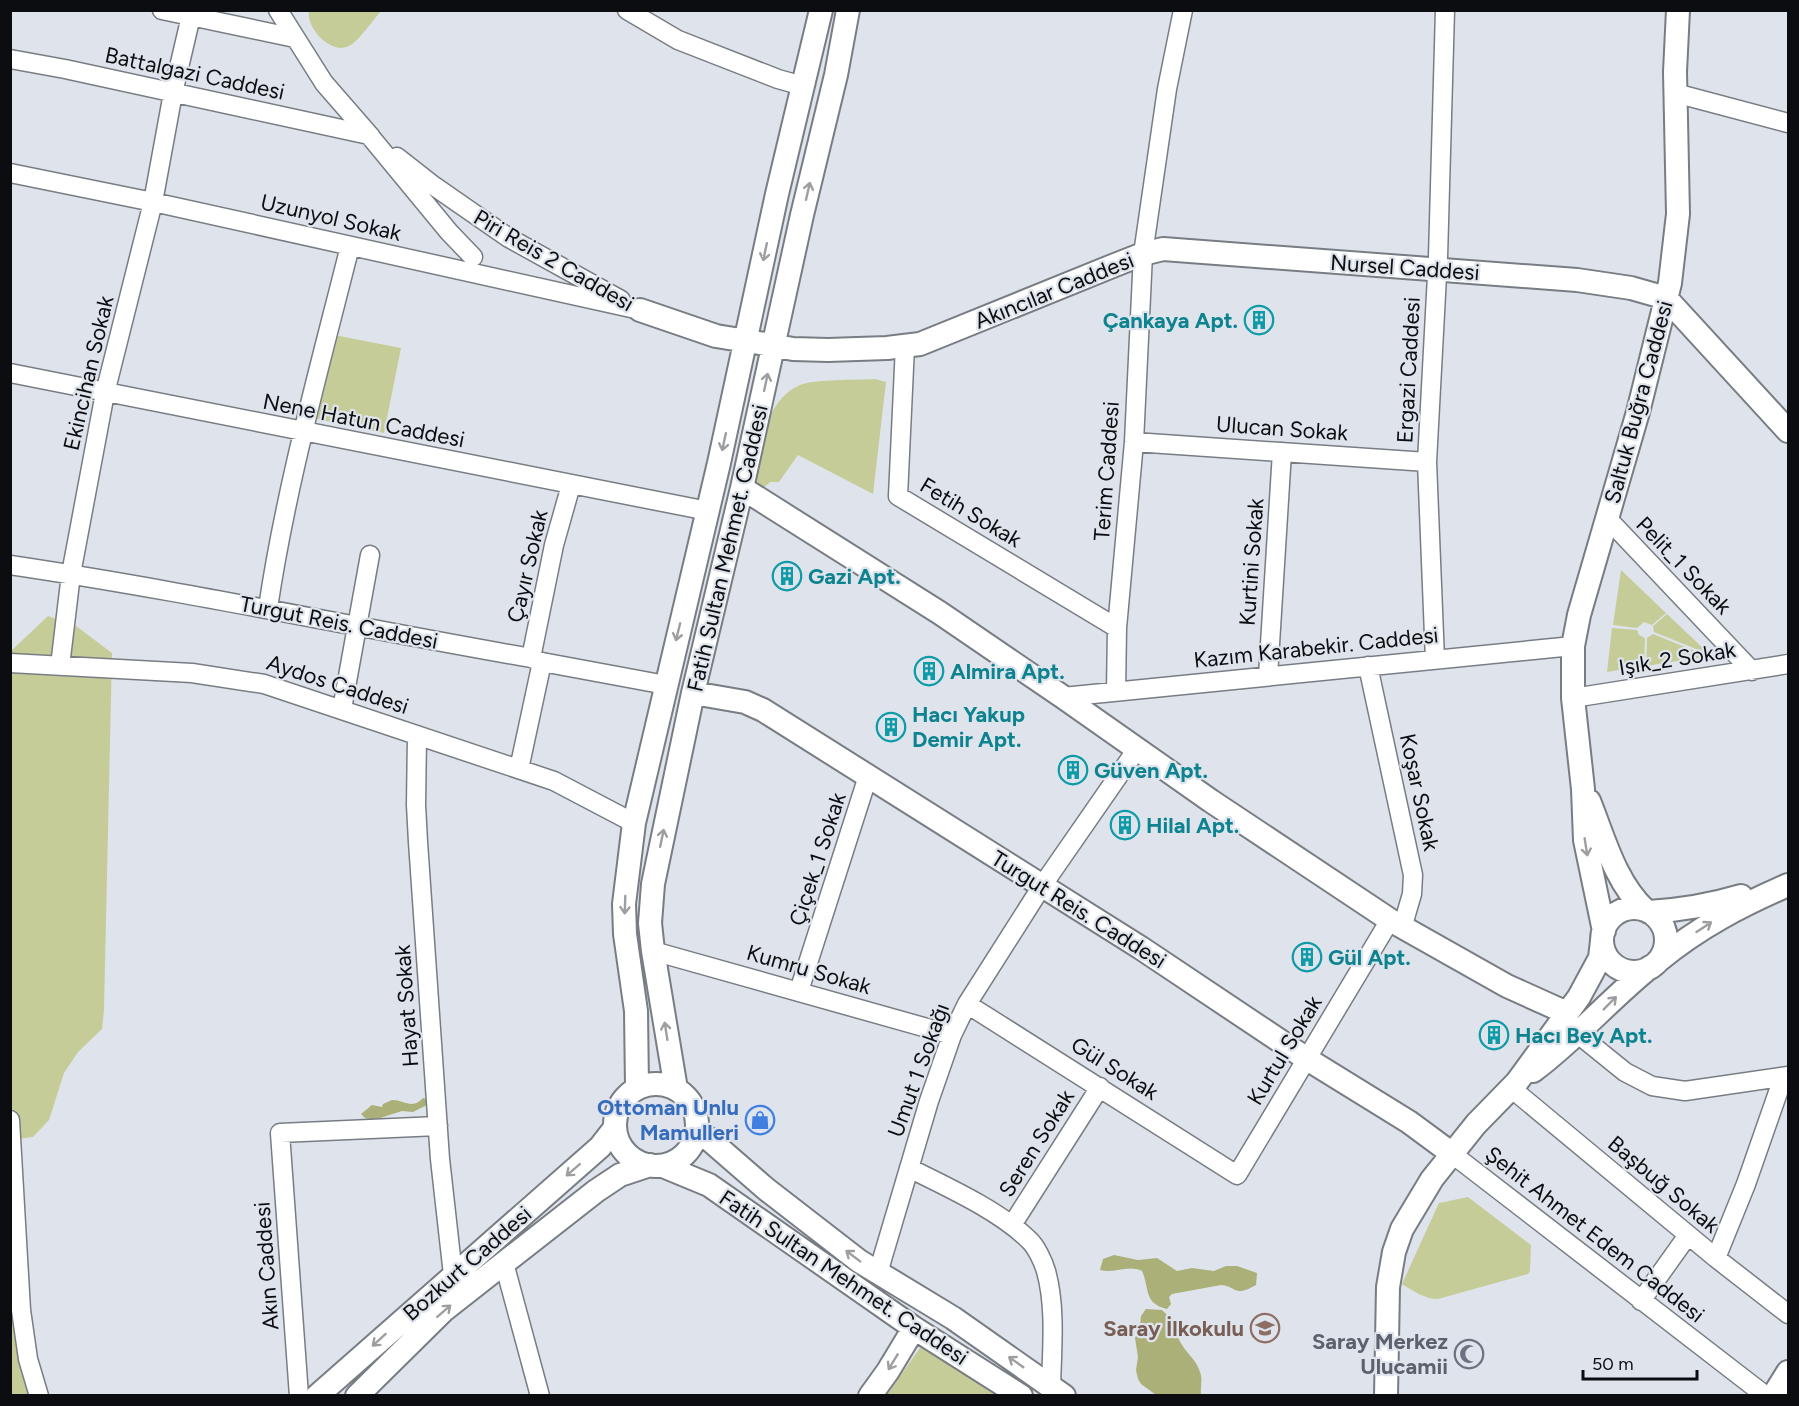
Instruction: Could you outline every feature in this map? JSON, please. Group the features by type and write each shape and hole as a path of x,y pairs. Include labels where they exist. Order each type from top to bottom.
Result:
{"street":[{"path":"162,10 295,38"},
{"name":"Piri Reis 2 Caddesi","path":"278,10 324,82 449,232 473,257"},
{"path":"627,10 678,40 778,79 803,86"},
{"name":"Fatih Sultan Mehmet. Caddesi","path":"676,1089 653,951 650,923 653,884 693,693 742,488 759,344 803,86 821,10"},
{"name":"Fatih Sultan Mehmet. Caddesi","path":"637,1088 636,1011 625,934 624,904 634,823 708,511 759,344 836,75 848,10"},
{"name":"Akıncılar Caddesi","path":"759,344 828,350 920,344 1143,254 1167,89 1183,10"},
{"name":"Ergazi Caddesi","path":"1435,660 1427,462 1437,270 1445,10"},
{"name":"Saltuk Buğra Caddesi","path":"1603,936 1585,840 1583,789 1574,698 1573,646 1579,615 1638,412 1666,298 1674,253 1678,214 1676,93 1678,10"},
{"name":"Ekincihan Sokak","path":"60,666 71,574 105,393 153,202 172,93 191,16"},
{"name":"Battalgazi Caddesi","path":"10,59 369,135"},
{"path":"1676,93 1788,123"},
{"name":"Piri Reis 2 Caddesi","path":"369,135 434,186 509,238 640,310 716,336 759,344"},
{"name":"Uzunyol Sokak","path":"10,173 153,202 640,310"},
{"path":"268,608 277,547 303,432 350,246"},
{"name":"Nursel Caddesi","path":"1143,254 1162,249 1577,280 1631,288 1666,298"},
{"name":"Terim Caddesi","path":"1116,691 1117,628 1134,442 1143,254"},
{"path":"1666,298 1788,431"},
{"name":"Fetih Sokak","path":"905,346 898,496 1117,628"},
{"name":"Nene Hatun Caddesi","path":"10,374 708,511"},
{"name":"Ulucan Sokak","path":"1134,442 1427,462"},
{"name":"Kurtini Sokak","path":"1268,676 1282,452"},
{"name":"Çayır Sokak","path":"519,769 554,545 571,485"},
{"path":"742,488 940,613 1396,924 1507,986 1567,1013"},
{"name":"Pelit_1 Sokak","path":"1606,518 1752,671"},
{"path":"342,709 370,555"},
{"name":"Turgut Reis. Caddesi","path":"10,565 268,608 666,685"},
{"name":"Kazım Karabekir. Caddesi","path":"1063,697 1573,646"},
{"name":"Aydos Caddesi","path":"10,663 163,671 229,677 264,684 554,781 634,823"},
{"name":"Işık_2 Sokak","path":"1574,698 1788,664"},
{"name":"Koşar Sokak","path":"1368,666 1413,875 1411,900 1396,924"},
{"name":"Turgut Reis. Caddesi","path":"693,693 745,702 763,710 1141,948 1307,1059 1409,1122 1451,1153"},
{"name":"Hayat Sokak","path":"417,735 418,842 438,1126 453,1275"},
{"name":"Umut 1 Sokağı","path":"878,1273 952,1035 967,1004 1042,886 1137,749"},
{"name":"Çiçek_1 Sokak","path":"799,991 868,776"},
{"name":"Saltuk Buğra Caddesi","path":"1583,789 1623,883 1635,900 1647,911"},
{"path":"1386,1395 1388,1287 1394,1252 1402,1229 1451,1153 1514,1085 1579,997 1600,958 1608,921 1625,909 1676,910 1717,903 1788,884"},
{"path":"1514,1085 1561,1050 1631,982 1687,939 1730,911 1788,884"},
{"path":"1603,936 1604,951 1617,966 1634,971 1653,965 1662,955 1666,939 1661,923 1647,911"},
{"name":"Kurtul Sokak","path":"1237,1175 1307,1059 1396,924"},
{"name":"Kumru Sokak","path":"653,951 952,1035"},
{"name":"Gül Sokak","path":"967,1004 1237,1175"},
{"path":"1578,1034 1625,1072 1652,1086 1685,1090 1786,1077 1716,1258"},
{"path":"615,1129 616,1115 621,1103 637,1088 656,1084 676,1089 691,1103 697,1116 694,1142 686,1154 676,1162 656,1166"},
{"name":"Başbuğ Sokak","path":"1514,1085 1688,1235 1788,1314"},
{"name":"Seren Sokak","path":"1012,1225 1100,1087"},
{"path":"10,1120 21,1310 28,1359 39,1395"},
{"name":"Akın Caddesi","path":"299,1395 280,1133 438,1126"},
{"name":"Fatih Sultan Mehmet. Caddesi","path":"615,1129 618,1142 626,1154 709,1185 914,1328 1021,1395"},
{"name":"Bozkurt Caddesi","path":"317,1395 600,1147 615,1129"},
{"name":"Fatih Sultan Mehmet. Caddesi","path":"697,1129 766,1189 859,1261 953,1318 1058,1391"},
{"name":"Şehit Ahmet Edem Caddesi","path":"1451,1153 1766,1395"},
{"name":"Bozkurt Caddesi","path":"357,1395 444,1310 610,1180 656,1166"},
{"path":"909,1168 967,1198 1012,1225 1030,1240 1046,1270 1058,1391"},
{"path":"1641,1300 1688,1235"},
{"path":"504,1263 540,1395"},
{"path":"870,1395 888,1371 914,1328"},
{"path":"1773,1395 1788,1372"}],"green space":[{"path":"309,10 381,11 357,40 342,48 335,47 321,38 311,25"},
{"path":"334,335 401,348 384,433 317,419"},
{"path":"875,379 886,382 873,494 798,455 779,482 770,482 759,492 753,488 761,445 770,416 788,393 807,383"},
{"path":"1621,570 1666,613 1652,625 1644,622 1637,628 1613,625"},
{"path":"1667,614 1706,653 1654,632 1653,626"},
{"path":"48,616 76,626 112,653 104,1010 102,1029 78,1052 64,1073 49,1120 33,1137 11,1140 11,651"},
{"path":"1612,628 1637,630 1639,635 1645,638 1644,666 1607,672"},
{"path":"1653,634 1705,655 1646,666 1647,638"},
{"path":"423,1098 427,1099 429,1104 413,1112 402,1111 374,1120 365,1118 361,1114 372,1105 382,1107 383,1104 392,1100 412,1104"},
{"path":"1468,1197 1531,1245 1528,1274 1438,1299 1424,1296 1402,1284 1439,1203"},
{"path":"1114,1255 1138,1260 1157,1258 1177,1271 1192,1268 1214,1271 1226,1266 1237,1266 1257,1273 1256,1285 1243,1291 1221,1285 1172,1294 1169,1297 1171,1304 1167,1309 1154,1303 1151,1299 1142,1271 1132,1268 1100,1270 1103,1259"},
{"path":"10,1292 30,1345 38,1395 11,1395"},
{"path":"1146,1309 1162,1310 1169,1318 1181,1343 1199,1368 1201,1395 1156,1395 1141,1384 1136,1370 1138,1357 1135,1338 1141,1316"},
{"path":"922,1345 995,1395 886,1396"}],"place":[{"name":"Çankaya Apt.","path":"1259,320"},
{"name":"Gazi Apt.","path":"787,576"},
{"name":"Almira Apt.","path":"929,671"},
{"name":"Hacı Yakup Demir Apt.","path":"891,727"},
{"name":"Güven Apt.","path":"1073,770"},
{"name":"Hilal Apt.","path":"1125,825"},
{"name":"Gül Apt.","path":"1307,957"},
{"name":"Hacı Bey Apt.","path":"1494,1035"},
{"name":"Ottoman Unlu Mamulleri","path":"760,1120"},
{"name":"Saray İlkokulu","path":"1265,1328"},
{"name":"Saray Merkez Ulucamii","path":"1469,1354"}]}
